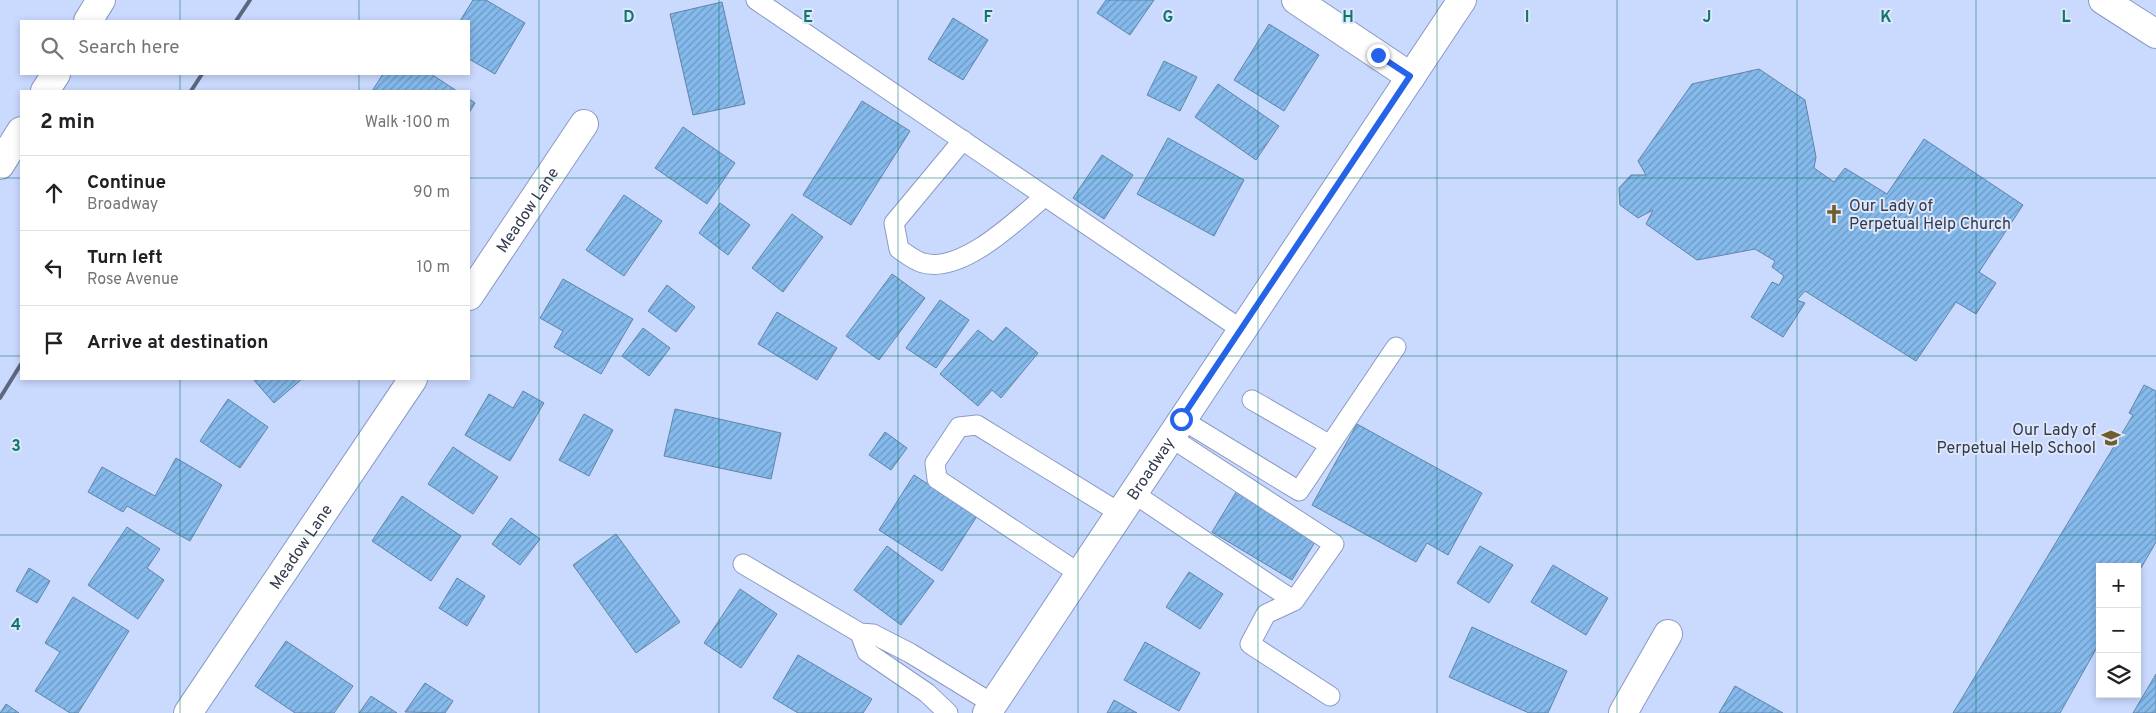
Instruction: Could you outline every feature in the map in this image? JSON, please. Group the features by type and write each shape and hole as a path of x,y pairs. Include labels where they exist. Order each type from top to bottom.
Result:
{"street":[{"path":"89,20 101,0"},
{"path":"1296,0 1410,76"},
{"name":"Broadway","path":"990,708 1462,0"},
{"path":"2104,0 2156,34"},
{"path":"46,90 55,75"},
{"name":"Meadow Lane","path":"470,295 584,124"},
{"path":"0,165 20,133"},
{"name":"Meadow Lane","path":"188,713 412,380"},
{"path":"1623,713 1668,634"}],"lane":[{"path":"756,0 1242,330"},
{"path":"963,140 894,223 899,250 922,263 951,263 994,239 1045,196"},
{"path":"1175,428 1299,491 1396,347"},
{"path":"1252,400 1330,446"},
{"path":"1080,574 937,480 935,463 959,428 977,425 1127,503 1294,601"},
{"path":"1175,428 1334,544 1294,601 1266,614 1250,644 1330,696"},
{"path":"743,564 860,633 873,634 895,646 990,708"},
{"path":"860,633 867,652 927,693 948,713"}],"building":[{"path":"473,0 486,0 525,23 495,74 470,60 470,20 461,20"},
{"path":"1106,0 1154,0 1130,35 1097,13"},
{"path":"722,2 745,104 693,115 670,14"},
{"path":"953,18 988,40 963,80 928,59"},
{"path":"1269,24 1319,55 1284,111 1234,80"},
{"path":"1164,61 1197,77 1180,111 1147,95"},
{"name":"Our Lady of Perpetual Help Church","path":"1759,69 1805,100 1816,157 1814,168 1834,182 1845,168 1887,194 1924,139 2023,205 1979,272 1996,283 1976,314 1956,302 1916,361 1805,291 1797,300 1805,303 1783,337 1751,317 1772,282 1779,285 1784,276 1772,267 1775,261 1755,249 1697,260 1646,224 1653,210 1638,218 1620,205 1619,188 1631,175 1646,175 1638,161 1692,84"},
{"path":"382,75 433,75 455,90 373,90"},
{"path":"1218,84 1279,126 1256,160 1195,117"},
{"path":"470,100 475,103 470,111"},
{"path":"862,101 910,131 851,225 803,195"},
{"path":"683,127 735,163 707,204 655,168"},
{"path":"1168,138 1244,180 1214,236 1137,194"},
{"path":"1102,155 1133,175 1104,219 1073,198"},
{"path":"624,195 662,221 624,276 586,250"},
{"path":"720,203 750,225 728,255 699,233"},
{"path":"792,214 823,237 783,292 752,268"},
{"path":"892,274 925,298 879,360 846,336"},
{"path":"563,279 633,319 601,374 554,347 563,331 540,318"},
{"path":"667,285 695,307 676,332 648,311"},
{"path":"940,300 969,320 936,368 906,348"},
{"path":"777,312 837,348 817,380 758,344"},
{"path":"1006,327 1038,353 1001,398 992,390 978,406 940,374 978,330 993,342"},
{"path":"643,328 670,348 649,376 622,356"},
{"path":"254,380 301,380 274,403"},
{"path":"2144,385 2156,391 2156,542 2141,568 2141,563 2096,563 2096,649 2060,713 1953,713 2133,415 2129,413"},
{"path":"523,391 544,403 510,461 465,435 489,394 513,408"},
{"path":"228,399 268,427 240,468 200,441"},
{"path":"675,409 781,433 771,479 664,456"},
{"path":"584,414 613,430 589,476 559,460"},
{"path":"1357,424 1482,493 1448,555 1427,543 1416,562 1312,505"},
{"path":"885,432 907,448 891,470 869,455"},
{"path":"453,447 498,477 473,514 428,484"},
{"path":"176,458 222,485 190,541 127,506 123,512 88,492 102,467 155,496"},
{"path":"914,475 977,516 942,571 879,530"},
{"path":"1238,489 1318,537 1292,580 1212,532"},
{"path":"402,496 461,536 431,581 372,541"},
{"path":"511,518 540,539 520,565 492,544"},
{"path":"127,527 160,549 147,568 164,580 138,619 88,585"},
{"path":"616,534 680,622 636,653 573,565"},
{"path":"887,546 934,581 901,625 854,590"},
{"path":"1480,546 1513,565 1489,603 1457,583"},
{"path":"1553,565 1608,598 1586,635 1531,602"},
{"path":"29,568 50,581 37,603 16,591"},
{"path":"1189,572 1223,594 1200,629 1166,607"},
{"path":"457,578 485,596 467,626 439,608"},
{"path":"740,589 777,614 741,668 704,643"},
{"path":"73,597 129,631 78,713 70,713 35,691 60,652 45,643"},
{"path":"1472,627 1567,671 1548,713 1529,713 1449,677"},
{"path":"286,641 353,686 334,713 295,713 255,686"},
{"path":"1145,642 1200,673 1179,711 1124,680"},
{"path":"798,655 872,699 863,713 798,713 773,698"},
{"path":"2156,674 2156,713 2133,713"},
{"path":"425,683 453,701 445,713 405,712"},
{"path":"1735,686 1783,713 1719,713"},
{"path":"371,696 397,713 359,713"},
{"path":"1114,700 1137,713 1107,713"},
{"path":"6,704 19,713 0,713"}],"railway":[{"path":"237,20 250,0"},
{"path":"192,90 201,75"},
{"path":"0,398 20,366"}],"place":[{"name":"Our Lady of Perpetual Help Church","path":"1834,214"},
{"name":"Our Lady of Perpetual Help School","path":"2111,438"}],"route":[{"path":"1181,419 1410,76 1378,55"}]}
